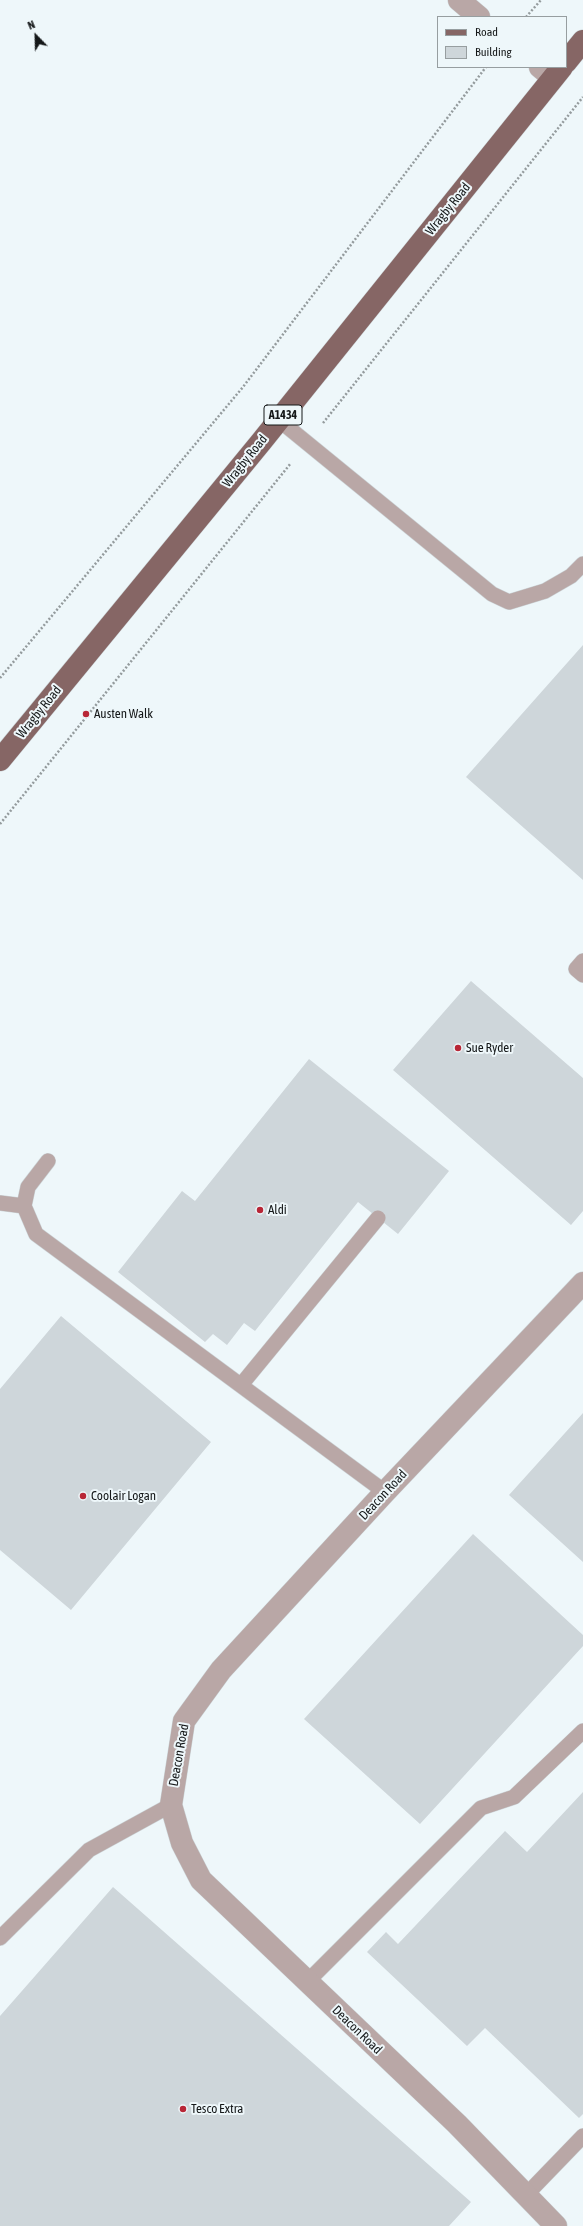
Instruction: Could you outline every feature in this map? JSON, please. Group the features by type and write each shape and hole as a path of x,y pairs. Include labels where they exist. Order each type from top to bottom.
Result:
{"main road":[{"name":"Wragby Road","path":"567,56 583,41"},
{"name":"Wragby Road","path":"0,760 279,420 555,68"}],"street":[{"path":"459,0 479,16"},
{"name":"Deacon Road","path":"548,2222 526,2195 457,2124 201,1880 182,1843 171,1805 184,1721 221,1670 385,1492 583,1283"}],"lane":[{"path":"279,420 308,442 492,594 509,602 545,591 571,576 583,564"},
{"path":"583,961 576,969 583,975"},
{"path":"48,1161 28,1187 24,1206 36,1234 385,1492"},
{"path":"0,1203 24,1206"},
{"path":"241,1385 378,1218"},
{"path":"307,1982 482,1808 514,1797 583,1731"},
{"path":"0,1938 90,1850 171,1805"},
{"path":"526,2195 583,2136"}],"path":[{"path":"527,16 541,0"},
{"path":"0,678 243,387 485,68"},
{"path":"0,824 308,442 583,97"}],"building":[{"path":"583,645 583,880 466,777"},
{"path":"471,981 583,1078 583,1211 571,1225 393,1070"},
{"name":"Aldi","path":"309,1059 449,1171 398,1234 358,1202 255,1331 244,1323 227,1345 213,1334 205,1342 118,1272 182,1191 195,1201"},
{"name":"Coolair Logan","path":"61,1316 211,1442 71,1610 0,1550 0,1389"},
{"path":"583,1413 583,1562 509,1495"},
{"path":"473,1534 583,1635 583,1646 420,1824 304,1719"},
{"path":"583,1792 583,2114 579,2118 485,2028 467,2046 367,1952 386,1932 398,1944 505,1831 527,1852"},
{"name":"Tesco Extra","path":"113,1887 471,2202 449,2226 0,2226 0,2016"}],"place":[{"name":"Austen Walk","path":"86,714"},
{"name":"Sue Ryder","path":"458,1048"},
{"name":"Aldi","path":"260,1210"},
{"name":"Coolair Logan","path":"83,1496"},
{"name":"Tesco Extra","path":"183,2109"}]}
